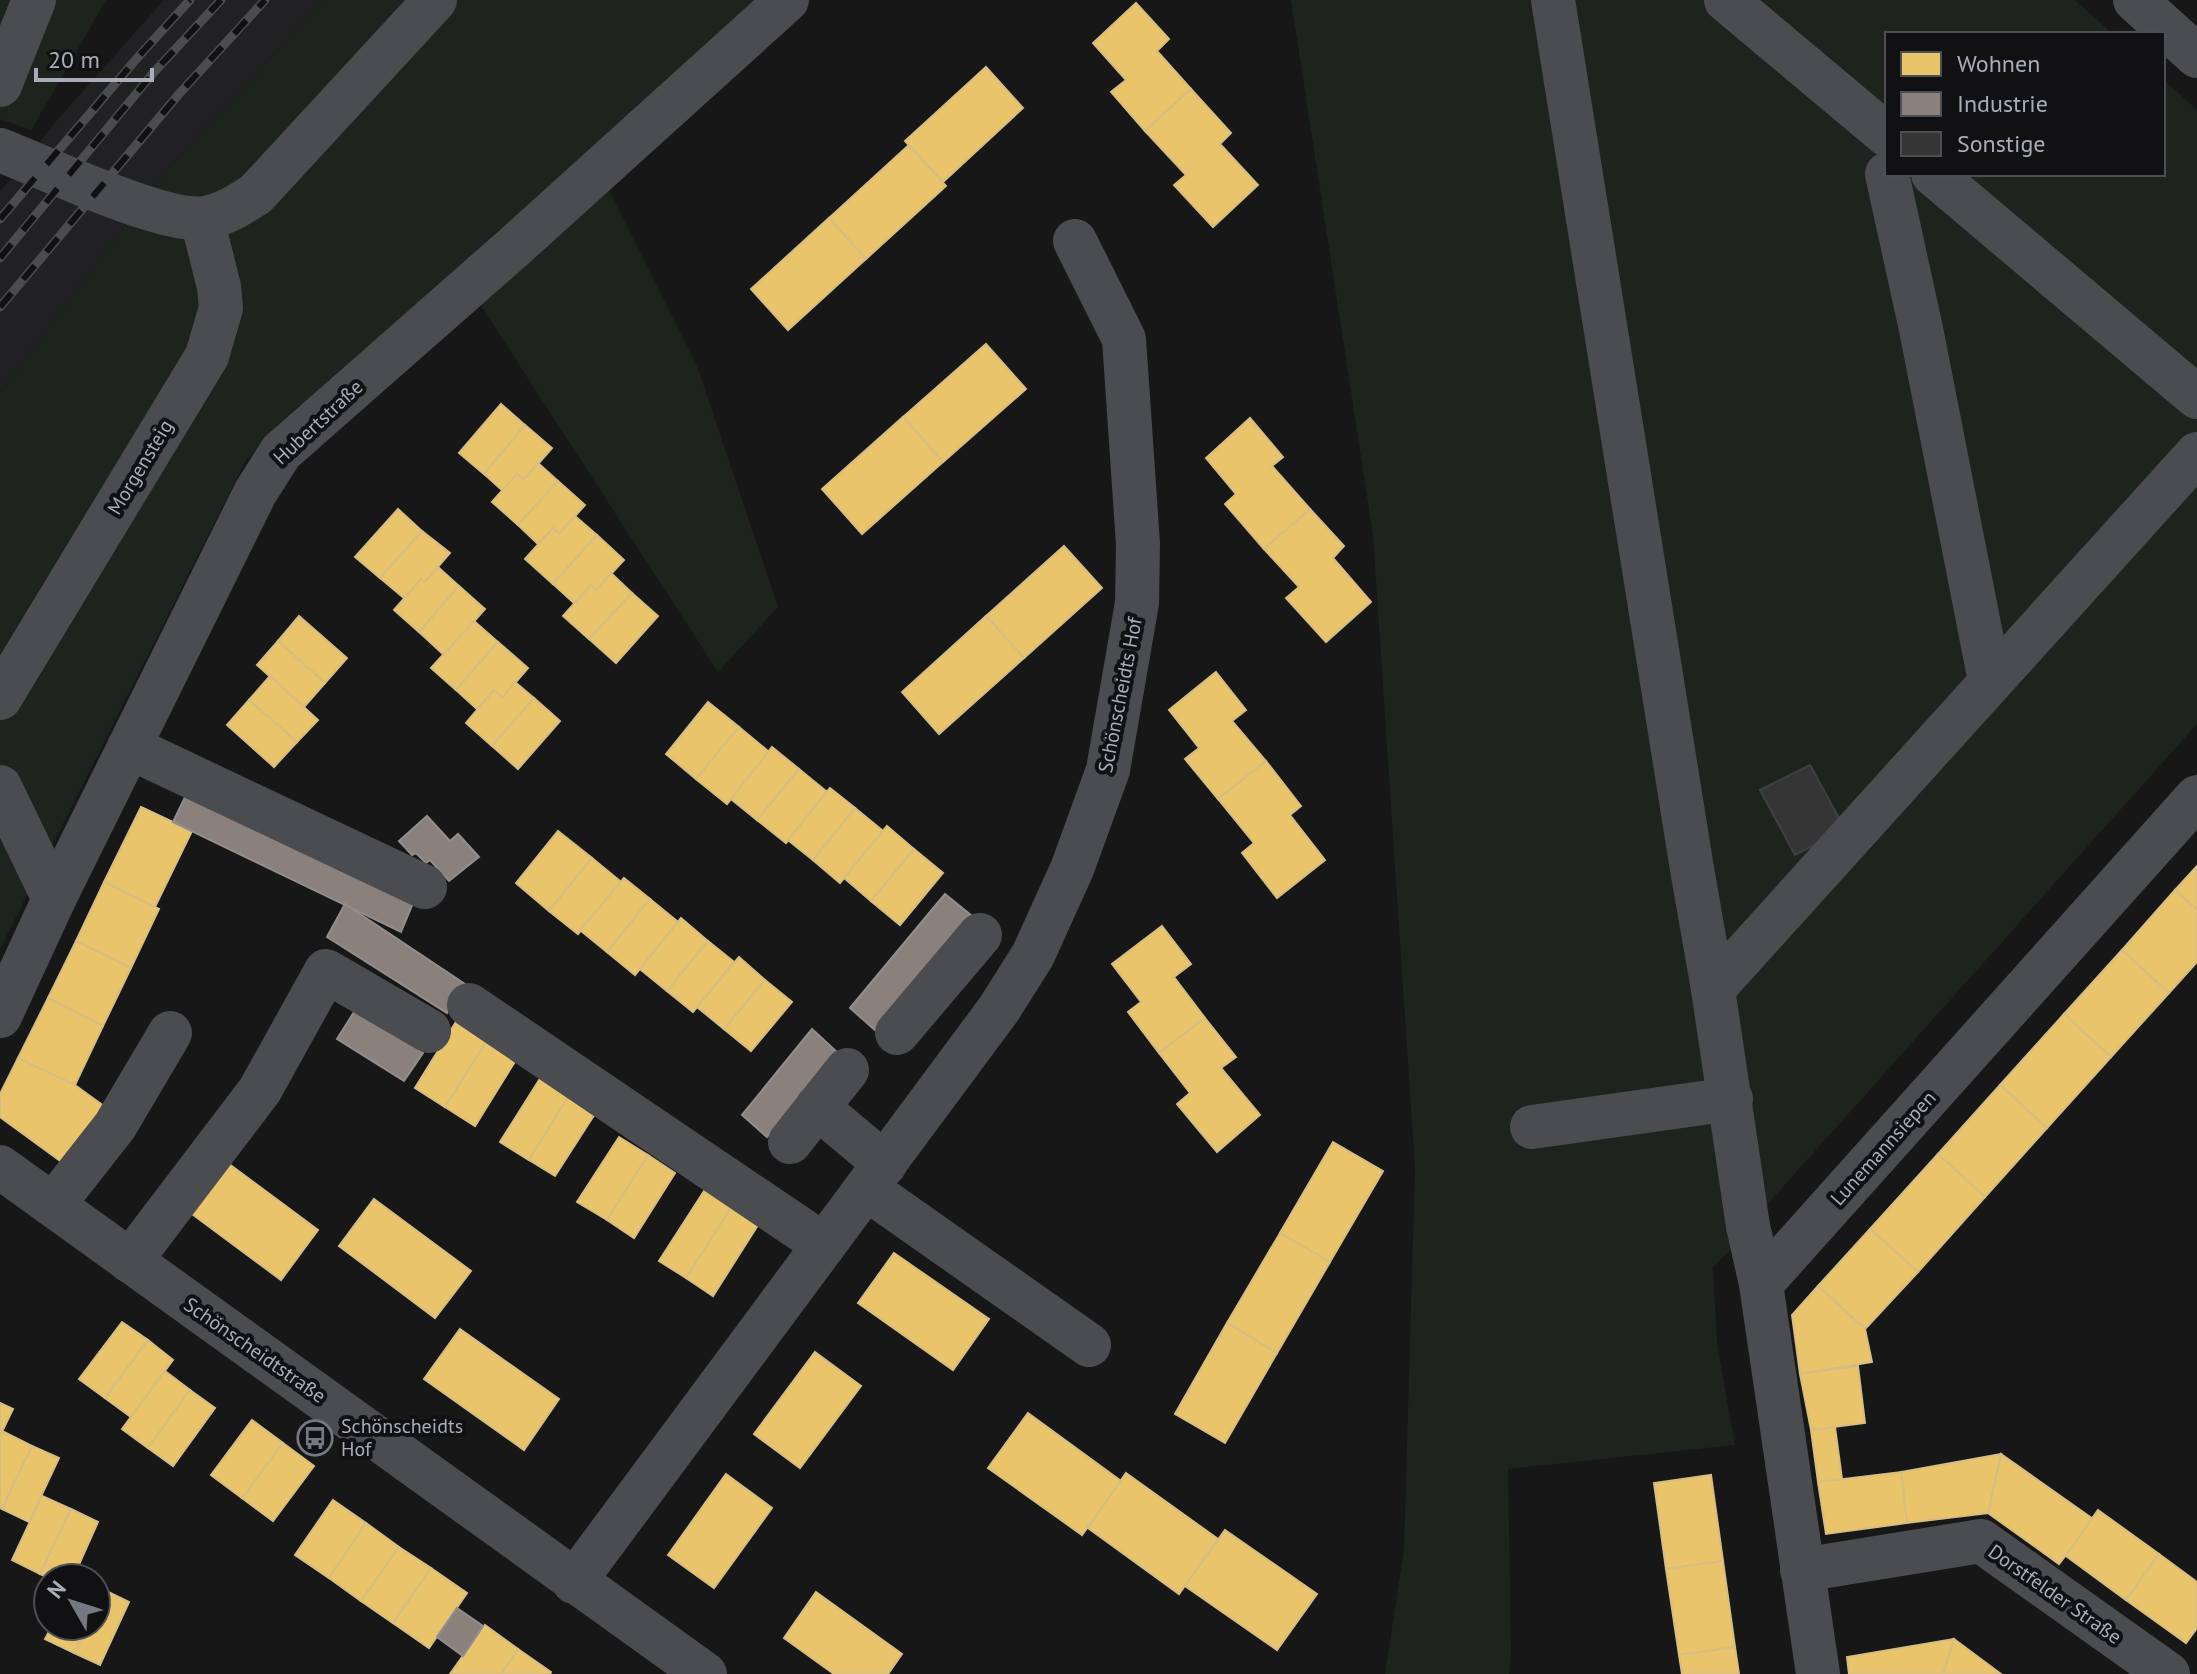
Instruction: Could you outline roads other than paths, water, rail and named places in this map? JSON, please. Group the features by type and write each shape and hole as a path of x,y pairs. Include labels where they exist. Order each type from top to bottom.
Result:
{"street":[{"path":"0,85 34,0"},
{"path":"0,150 142,206 202,219 221,215 256,194 435,0"},
{"name":"Hubertstraße","path":"0,1016 54,899 260,483 281,452 787,0"},
{"path":"1553,0 1731,1099 1748,1226 1761,1284 1818,1674"},
{"path":"1726,0 1882,131 1885,156"},
{"path":"2135,0 2197,56"},
{"path":"1888,176 1990,681"},
{"path":"1935,176 2197,397"},
{"name":"Morgensteig","path":"0,698 207,356 221,308 219,287 202,219"},
{"name":"Schönscheidts Hof","path":"574,1582 990,1021 1033,955 1072,869 1108,770 1137,603 1138,544 1124,339 1075,241"},
{"path":"1713,989 2197,454"},
{"path":"129,747 425,887"},
{"path":"0,787 54,899"},
{"name":"Lunemannsiepen","path":"1761,1284 2197,797"},
{"path":"897,1033 980,935"},
{"path":"130,1261 260,1090 326,971 429,1031"},
{"path":"942,981 990,1021"},
{"path":"469,1005 824,1245"},
{"path":"53,1205 115,1126 170,1033"},
{"path":"790,1142 847,1070"},
{"path":"1532,1127 1731,1099"},
{"path":"817,1107 876,1177 1089,1345"},
{"name":"Schönscheidtstraße","path":"0,1167 704,1674"},
{"name":"Dorstfelder Straße","path":"1802,1570 1981,1541 2168,1674"}],"railway":[{"path":"0,219 190,0"},
{"path":"0,258 155,71 221,0"},
{"path":"0,307 179,94 265,0"}],"place":[{"name":"Schönscheidts Hof","path":"315,1438"}]}
